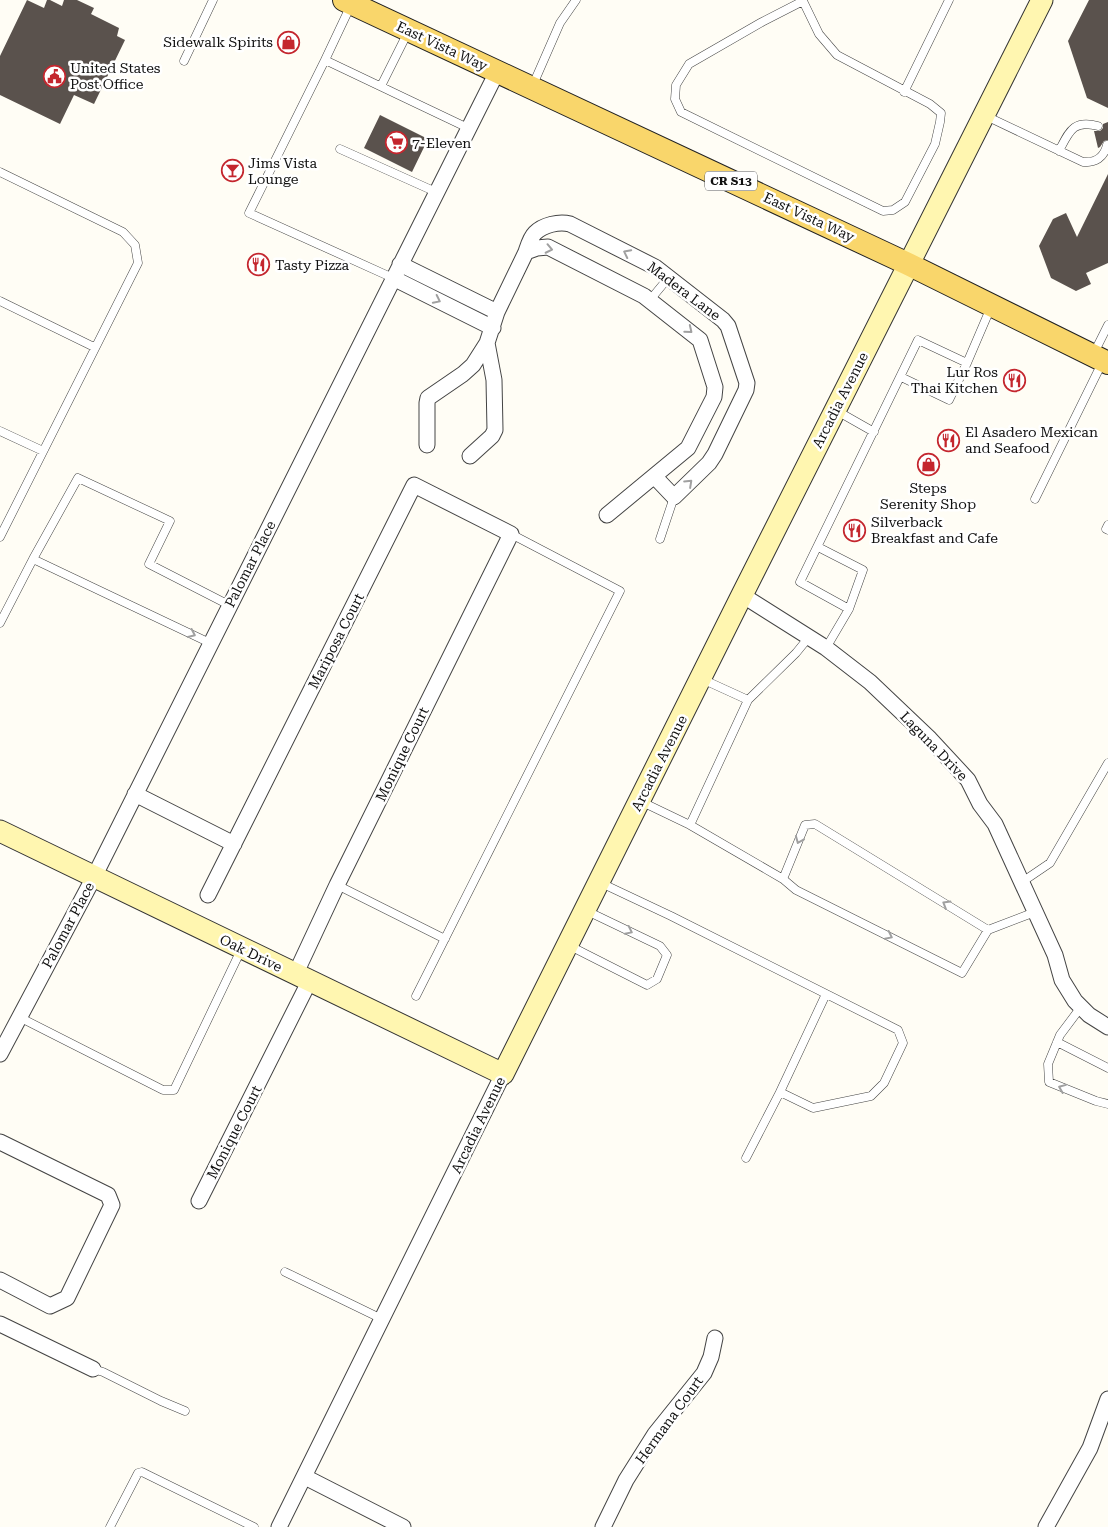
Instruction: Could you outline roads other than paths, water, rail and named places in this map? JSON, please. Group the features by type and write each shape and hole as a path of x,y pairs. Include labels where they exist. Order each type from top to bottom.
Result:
{"main road":[{"name":"East Vista Way","path":"348,2 908,264 1101,360"}],"street":[{"name":"Arcadia Avenue","path":"279,1527 639,801 1042,0"},
{"name":"Palomar Place","path":"0,1054 94,876 497,72"},
{"name":"Madera Lane","path":"492,328 496,312 526,252 530,239 542,228 563,222 655,267 723,320 728,326 747,383 746,390 715,454 702,472 674,497"},
{"name":"Madera Lane","path":"526,252 548,247 650,300 700,340 716,392 688,448 607,515"},
{"path":"400,264 496,312"},
{"path":"393,278 492,328 487,343 473,364 463,374 428,398 426,403 427,446"},
{"path":"470,456 492,436 495,430 494,380 487,343"},
{"path":"655,477 674,497"},
{"name":"Mariposa Court","path":"208,895 414,485 511,534"},
{"name":"Monique Court","path":"199,1202 302,978 337,886 511,534"},
{"name":"Laguna Drive","path":"742,595 826,648 870,682 917,726 968,780 980,804 995,824 1055,955 1062,980 1075,1001 1089,1014 1108,1027"},
{"path":"135,794 234,844"},
{"name":"Oak Drive","path":"0,831 503,1074"},
{"path":"0,1142 108,1195 112,1204 67,1298 50,1306 0,1280"},
{"path":"0,1324 94,1369"},
{"name":"Hermana Court","path":"603,1527 626,1480 655,1434 704,1372 711,1357 715,1338"},
{"path":"1046,1527 1090,1448 1108,1399"},
{"path":"304,1478 403,1527"}],"lane":[{"path":"184,62 213,0"},
{"path":"531,88 560,23 576,0"},
{"path":"904,92 949,0"},
{"path":"803,1 819,34 837,54 904,92 930,104 941,113 935,144 905,202 893,210 884,211 681,112 676,99 676,85 689,64 803,1"},
{"path":"348,2 325,60 249,213 393,278"},
{"path":"381,86 409,31"},
{"path":"325,60 468,128"},
{"path":"984,115 1083,162 1100,159 1107,145"},
{"path":"1059,151 1069,131 1075,126 1083,124 1098,126"},
{"path":"340,149 436,192"},
{"path":"0,172 123,232 135,244 138,263 94,347 0,537"},
{"path":"650,300 669,278"},
{"path":"0,301 94,347"},
{"path":"901,377 949,400 992,306"},
{"path":"1034,499 1101,360 1108,325"},
{"path":"849,609 800,582 918,340 967,363"},
{"path":"835,410 874,432"},
{"path":"0,431 43,451"},
{"path":"0,623 78,478 170,521 149,564 230,605"},
{"path":"660,539 674,497"},
{"path":"1108,525 1106,529 1108,530"},
{"path":"416,996 620,591 511,534"},
{"path":"818,547 863,570 849,609 826,648"},
{"path":"33,559 210,642"},
{"path":"690,825 748,700 809,638"},
{"path":"701,678 748,700"},
{"path":"1022,882 1050,863 1108,763"},
{"path":"639,801 690,825 783,879 796,890 962,972 988,930 1035,912"},
{"path":"783,879 805,825 815,824 988,930"},
{"path":"599,882 898,1030 903,1043 884,1083 871,1096 813,1108 780,1092"},
{"path":"337,886 445,938"},
{"path":"568,945 647,985 657,979 667,955 660,946 585,910"},
{"path":"19,1017 164,1090 174,1090 242,949"},
{"path":"746,1158 780,1092 826,994"},
{"path":"1081,1007 1057,1042 1048,1064 1049,1082 1108,1104"},
{"path":"1057,1042 1108,1068"},
{"path":"285,1272 382,1320"},
{"path":"94,1369 185,1411"},
{"path":"110,1527 138,1473 142,1472 254,1527"}],"place":[{"name":"Sidewalk Spirits","path":"289,42"},
{"name":"United States Post Office","path":"54,76"},
{"name":"7-Eleven","path":"396,143"},
{"name":"Jims Vista Lounge","path":"232,171"},
{"name":"Tasty Pizza","path":"259,265"},
{"name":"Lur Ros Thai Kitchen","path":"1014,380"},
{"name":"El Asadero Mexican and Seafood","path":"949,440"},
{"name":"Steps Serenity Shop","path":"928,465"},
{"name":"Silverback Breakfast and Cafe","path":"855,530"}]}
